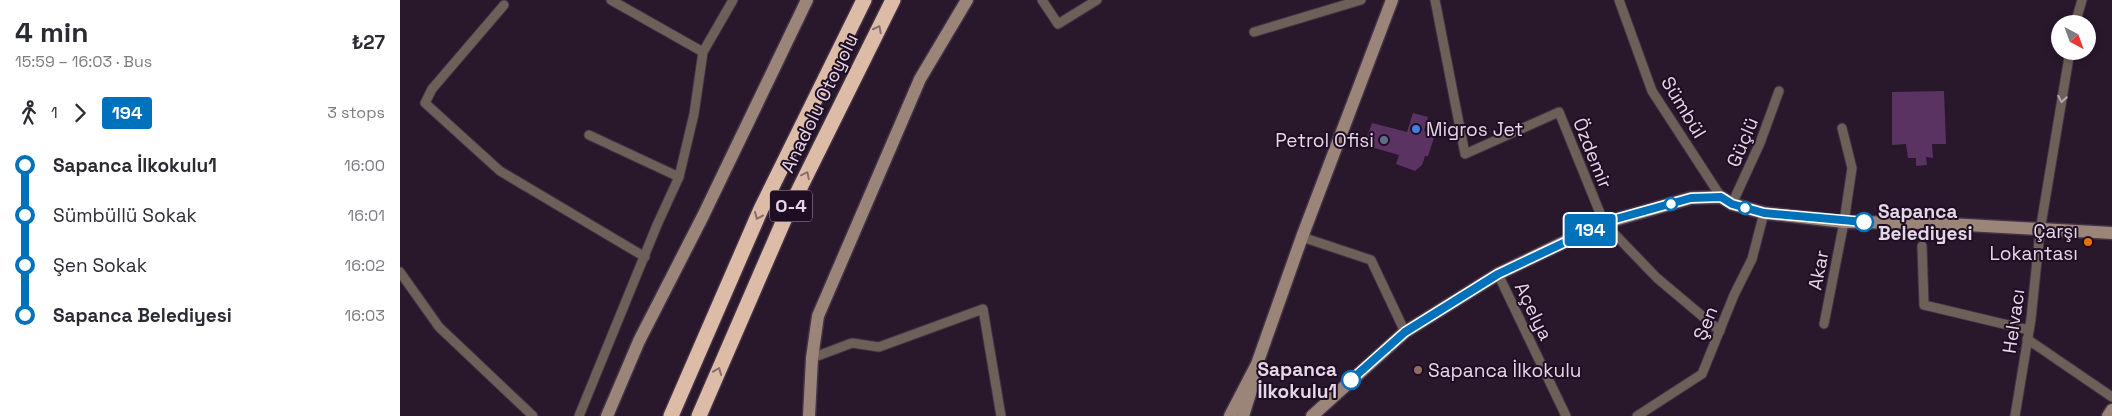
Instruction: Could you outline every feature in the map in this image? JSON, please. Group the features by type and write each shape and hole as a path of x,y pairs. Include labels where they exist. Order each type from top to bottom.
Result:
{"highway":[{"name":"Anadolu Otoyolu","path":"671,416 761,208 864,0"},
{"name":"Anadolu Otoyolu","path":"699,416 784,220 893,0"}],"street":[{"path":"611,0 703,52"},
{"path":"579,416 679,177 694,114 703,52 733,0"},
{"path":"607,416 639,340 703,216 807,0"},
{"path":"809,416 812,358 818,316 920,79 967,0"},
{"path":"1042,0 1058,24 1097,0"},
{"path":"1254,32 1361,0"},
{"path":"1230,416 1257,364 1302,237 1392,0"},
{"name":"Özdemir","path":"1435,0 1465,154 1559,112 1604,223"},
{"name":"Sümbül","path":"1619,0 1652,91 1727,200"},
{"path":"2078,15 2082,0"},
{"path":"504,5 432,90 425,103 500,171 645,256"},
{"name":"Helvacı","path":"2015,416 2028,334 2040,231 2068,60"},
{"name":"Güçlü","path":"1727,200 1760,143 1779,92"},
{"name":"Akar","path":"1824,324 1844,222 1852,168 1842,128"},
{"path":"589,136 679,177"},
{"path":"1310,416 1405,332 1498,274 1604,223 1691,198 1727,200 1764,213 1844,222 1991,226 2040,231 2112,233"},
{"name":"Şen","path":"1637,416 1702,374 1752,259 1764,213"},
{"path":"1604,223 1657,278 1720,331"},
{"path":"1302,237 1371,260 1405,332"},
{"path":"1922,246 1924,305 2028,334 2112,397"},
{"path":"400,272 439,327 533,416"},
{"name":"Açelya","path":"1498,274 1566,416"},
{"path":"812,358 852,343 880,347 983,309 1001,416"},
{"path":"1243,416 1253,390 1257,364"},
{"path":"2108,416 2112,410"}],"building":[{"name":"Sapanca Belediyesi","path":"1944,91 1946,144 1932,144 1933,158 1926,157 1927,165 1916,166 1916,158 1908,158 1906,144 1892,145 1892,92"},
{"path":"1413,113 1428,117 1424,131 1435,135 1428,156 1425,156 1422,165 1415,171 1396,164 1399,155 1364,145 1372,123 1407,132"}],"bus line":[{"name":"194","path":"1351,380 1405,332 1498,274 1612,220 1691,198 1721,197 1732,204 1764,213 1844,222 1864,222"}],"place":[{"name":"Migros Jet","path":"1416,129"},
{"name":"Petrol Ofisi","path":"1384,140"},
{"name":"Sapanca Belediyesi","path":"1864,222"},
{"name":"Çarşı Lokantası","path":"2088,242"},
{"name":"Sapanca İlkokulu","path":"1418,370"},
{"name":"Sapanca İlkokulu1","path":"1351,380"}]}
